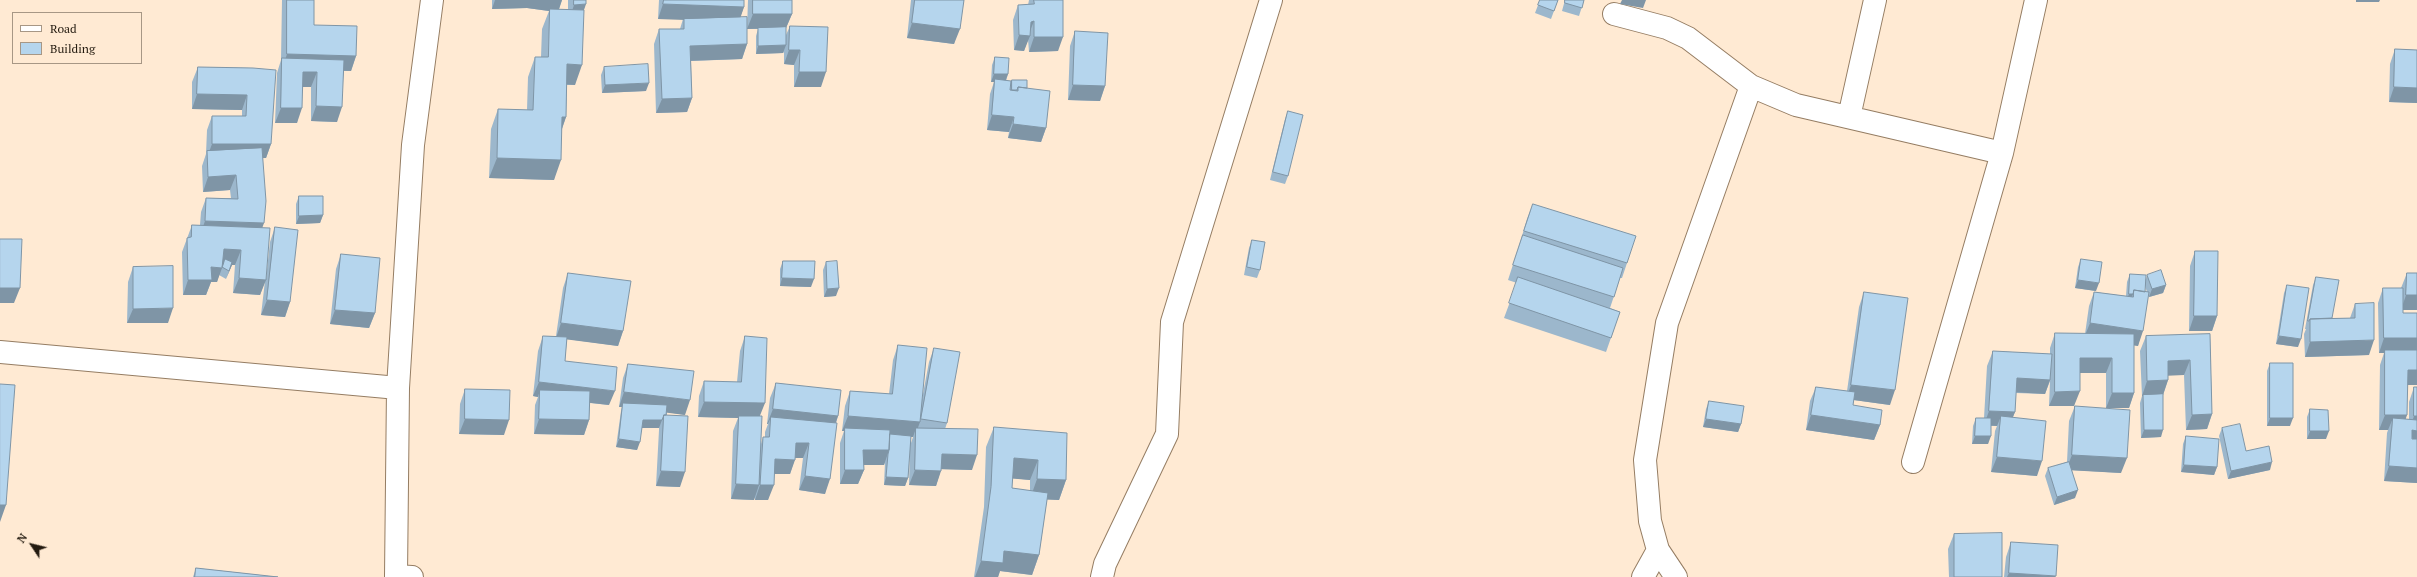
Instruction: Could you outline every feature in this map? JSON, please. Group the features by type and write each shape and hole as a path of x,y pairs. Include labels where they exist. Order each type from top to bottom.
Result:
{"street":[{"path":"412,577 396,576 398,388 413,146 432,0"},
{"path":"1102,577 1105,564 1167,434 1172,322 1271,0"},
{"path":"1849,117 1875,0"},
{"path":"1913,462 2002,153 2036,0"},
{"path":"1614,14 1667,28 1688,38 1751,86 1796,105 2002,153"},
{"path":"1676,577 1658,550 1650,521 1645,460 1667,323 1751,86"},
{"path":"0,352 398,388"},
{"path":"1643,577 1658,550"}],"building":[{"path":"287,0 314,0 314,25 357,26 356,56 287,54"},
{"path":"574,0 586,0 586,4 574,5"},
{"path":"664,0 744,0 744,7 663,4"},
{"path":"753,0 792,0 792,14 753,14"},
{"path":"915,0 964,0 960,29 912,23"},
{"path":"1034,0 1063,0 1063,37 1034,37 1034,21 1031,22 1030,36 1019,35 1018,5 1034,4"},
{"path":"1540,0 1558,0 1554,11 1538,5"},
{"path":"1565,0 1584,0 1582,8 1565,3"},
{"path":"550,9 584,10 582,65 567,64 566,117 562,117 561,160 497,158 498,109 533,110 535,57 548,57"},
{"path":"747,17 747,44 690,46 692,98 662,99 659,29 684,29 684,19"},
{"path":"790,26 828,27 826,72 799,72 800,50 789,50"},
{"path":"786,27 786,45 758,46 758,28"},
{"path":"1075,31 1108,33 1105,86 1073,85"},
{"path":"2395,49 2417,50 2417,88 2394,87"},
{"path":"995,57 1009,58 1008,74 994,74"},
{"path":"282,58 344,60 342,107 316,106 317,72 303,72 302,108 281,108"},
{"path":"648,64 649,83 605,85 604,67"},
{"path":"198,67 276,70 271,144 212,144 212,116 246,116 247,95 197,94"},
{"path":"995,79 1011,81 1010,90 1018,91 1018,87 1050,91 1046,128 1013,124 1014,117 992,115"},
{"path":"1012,80 1027,80 1027,88 1018,87 1017,90 1012,90"},
{"path":"1288,111 1303,115 1288,176 1273,172"},
{"path":"262,148 266,201 264,223 205,221 206,198 238,199 236,175 208,177 207,151"},
{"path":"299,196 323,196 323,215 299,216"},
{"path":"1533,204 1636,236 1627,263 1524,231"},
{"path":"192,225 270,228 266,280 239,278 241,250 224,249 222,268 211,267 212,280 188,280 187,238 191,237"},
{"path":"275,227 298,230 290,302 267,300"},
{"path":"1523,235 1623,268 1614,297 1513,265"},
{"path":"0,239 22,239 20,288 0,288"},
{"path":"1252,240 1265,242 1260,270 1247,267"},
{"path":"2195,251 2218,251 2217,316 2194,316"},
{"path":"341,254 380,258 375,313 335,310"},
{"path":"225,259 232,262 229,271 222,267"},
{"path":"2081,259 2102,262 2099,283 2078,280"},
{"path":"783,261 815,261 814,279 782,278"},
{"path":"837,261 839,288 827,289 826,262"},
{"path":"173,266 173,308 133,309 133,267"},
{"path":"2161,270 2166,285 2152,289 2147,275"},
{"path":"568,273 631,281 623,331 561,323"},
{"path":"2407,273 2417,273 2417,295 2406,295"},
{"path":"2130,274 2146,275 2145,292 2134,290 2133,294 2129,294"},
{"path":"1518,277 1620,312 1611,338 1509,303"},
{"path":"2316,277 2339,280 2332,318 2310,319 2308,321"},
{"path":"2287,285 2309,288 2301,339 2279,336"},
{"path":"2383,288 2403,288 2403,313 2417,313 2417,338 2384,338"},
{"path":"2134,290 2149,292 2143,331 2090,323 2094,292 2133,297"},
{"path":"1864,292 1908,298 1895,390 1851,385"},
{"path":"2374,303 2374,340 2310,342 2310,319 2355,318 2355,304"},
{"path":"2055,333 2134,334 2134,393 2112,393 2112,358 2080,358 2080,391 2055,392"},
{"path":"2210,334 2212,414 2192,415 2190,360 2168,361 2168,380 2147,381 2146,336"},
{"path":"543,336 567,337 565,361 617,367 615,391 539,382"},
{"path":"745,336 767,338 765,403 704,402 704,381 741,382"},
{"path":"898,345 927,348 920,422 848,416 850,391 892,394"},
{"path":"934,348 960,352 947,423 921,419"},
{"path":"2385,350 2417,350 2417,370 2408,370 2407,415 2385,415"},
{"path":"1993,351 2052,354 2050,380 2017,378 2015,412 1989,411"},
{"path":"2270,363 2293,363 2293,418 2270,418"},
{"path":"628,364 694,371 690,400 624,392"},
{"path":"776,383 841,390 838,416 773,409"},
{"path":"0,384 15,385 6,505 0,505"},
{"path":"1816,387 1855,392 1853,405 1882,410 1880,425 1811,415"},
{"path":"2414,387 2417,387 2417,416 2414,416"},
{"path":"465,389 510,390 509,420 465,419"},
{"path":"540,390 590,391 589,420 539,419"},
{"path":"2163,394 2163,430 2144,430 2143,395"},
{"path":"1709,401 1744,406 1741,424 1706,419"},
{"path":"623,403 667,405 666,415 664,415 662,420 643,420 640,442 619,439"},
{"path":"2075,406 2130,410 2127,458 2072,455"},
{"path":"2310,409 2328,410 2329,431 2310,431"},
{"path":"664,415 688,416 685,472 661,471"},
{"path":"739,416 762,416 759,485 736,484"},
{"path":"2001,416 2046,421 2042,461 1997,457"},
{"path":"771,417 837,423 830,479 805,476 809,443 796,443 795,460 775,459 774,485 760,485 763,437 769,437"},
{"path":"1976,418 1991,418 1991,436 1975,436"},
{"path":"2393,418 2417,420 2417,431 2412,430 2412,439 2417,439 2417,468 2389,466"},
{"path":"2240,424 2246,451 2269,446 2272,462 2231,471 2222,428"},
{"path":"994,427 1067,433 1066,480 1037,479 1038,460 1014,458 1012,488 1048,493 1039,555 1004,551 1003,563 981,561 991,487"},
{"path":"845,428 890,430 889,450 863,450 864,470 845,470"},
{"path":"916,428 978,429 977,455 942,454 941,471 915,470"},
{"path":"890,434 911,436 908,478 886,477"},
{"path":"2186,436 2219,439 2217,467 2184,465"},
{"path":"2069,462 2078,490 2057,497 2048,468"},
{"path":"2002,533 2002,577 1954,577 1954,534"},
{"path":"2011,542 2058,545 2056,576 2009,573"},
{"path":"196,568 278,577 195,577"}]}
